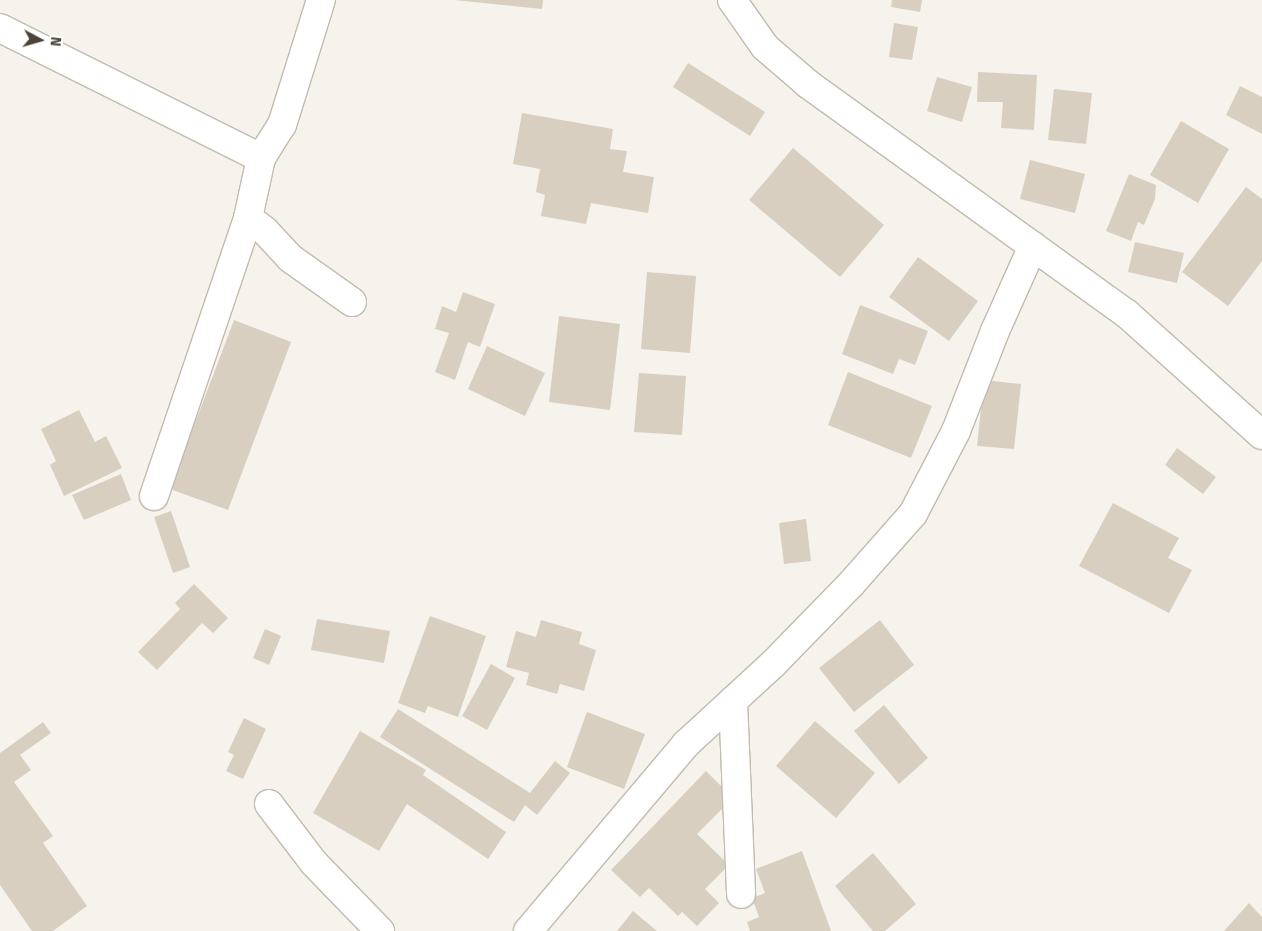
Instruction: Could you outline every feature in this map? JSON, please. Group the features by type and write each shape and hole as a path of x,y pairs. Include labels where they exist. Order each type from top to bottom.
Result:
{"street":[{"path":"154,496 248,218 261,158 282,125 321,0"},
{"path":"732,0 765,47 808,84 1126,314 1262,435"},
{"path":"0,28 261,158"},
{"path":"248,218 265,231 290,258 352,302"},
{"path":"528,931 686,744 733,701 851,584 913,514 956,431 995,331 1033,246"},
{"path":"733,701 741,894"},
{"path":"269,804 314,863 380,931"}],"building":[{"path":"454,0 543,0 542,9"},
{"path":"892,0 922,0 920,12 891,7"},
{"path":"894,23 918,27 912,60 889,57"},
{"path":"688,63 765,112 750,136 673,87"},
{"path":"978,72 1037,75 1034,130 1001,128 1003,102 977,102"},
{"path":"937,77 972,87 962,122 927,111"},
{"path":"1240,86 1262,97 1262,134 1226,115"},
{"path":"1054,89 1092,93 1086,144 1048,140"},
{"path":"522,113 613,129 610,149 627,151 623,172 654,177 648,213 591,203 586,224 541,216 545,195 536,192 540,169 513,164"},
{"path":"1181,121 1229,149 1198,203 1150,175"},
{"path":"793,148 884,225 840,277 749,200"},
{"path":"1030,160 1085,174 1075,213 1020,199"},
{"path":"1129,174 1156,185 1155,199 1144,225 1138,222 1131,241 1106,231"},
{"path":"1246,187 1262,199 1262,261 1228,306 1182,272"},
{"path":"1135,242 1184,253 1177,283 1128,272"},
{"path":"918,257 978,301 949,341 889,297"},
{"path":"647,272 696,276 690,353 641,349"},
{"path":"463,292 495,304 480,347 468,342 455,380 435,372 449,333 435,329 442,306 456,312"},
{"path":"860,305 928,331 915,365 899,359 893,374 842,354"},
{"path":"559,316 620,324 610,410 549,402"},
{"path":"234,320 291,342 228,510 170,489"},
{"path":"487,346 545,373 525,416 468,389"},
{"path":"848,372 932,406 911,458 828,425"},
{"path":"639,373 686,376 682,435 634,432"},
{"path":"984,380 1021,384 1014,449 977,446"},
{"path":"79,410 95,442 106,436 122,468 64,496 50,465 56,461 41,429"},
{"path":"1177,448 1216,477 1203,494 1165,465"},
{"path":"121,474 131,500 84,520 72,495"},
{"path":"1113,503 1179,538 1168,558 1192,570 1169,613 1079,566"},
{"path":"171,511 190,567 173,573 154,517"},
{"path":"806,519 811,561 784,564 779,523"},
{"path":"194,584 228,618 213,633 202,623 157,670 138,652 180,609 175,603"},
{"path":"430,616 486,636 458,717 428,706 425,713 398,703"},
{"path":"317,619 390,631 384,663 311,650"},
{"path":"541,620 582,632 579,644 596,650 584,691 560,684 557,694 526,685 529,673 506,667 516,631 536,637"},
{"path":"880,620 914,665 854,712 819,668"},
{"path":"265,629 281,636 269,665 253,658"},
{"path":"491,664 515,678 487,730 462,716"},
{"path":"884,705 928,758 899,784 854,731"},
{"path":"398,709 530,793 555,761 570,773 537,815 525,805 514,822 380,737"},
{"path":"587,712 645,734 624,789 567,767"},
{"path":"244,718 266,729 243,779 226,771 234,755 228,752"},
{"path":"815,721 875,773 836,818 776,766"},
{"path":"43,722 51,733 20,755 31,770 14,782 53,836 43,843 87,906 53,931 32,931 0,885 0,753"},
{"path":"360,731 426,770 423,775 506,832 488,859 407,804 379,851 313,813"},
{"path":"706,771 733,798 697,834 729,865 705,889 719,903 697,926 682,912 678,916 649,888 640,897 611,870"},
{"path":"802,851 831,931 750,931 747,922 759,917 752,898 765,893 756,869"},
{"path":"873,853 916,904 885,931 873,931 835,886"},
{"path":"1249,903 1262,917 1262,931 1224,931"},
{"path":"633,911 657,931 617,931"}]}
